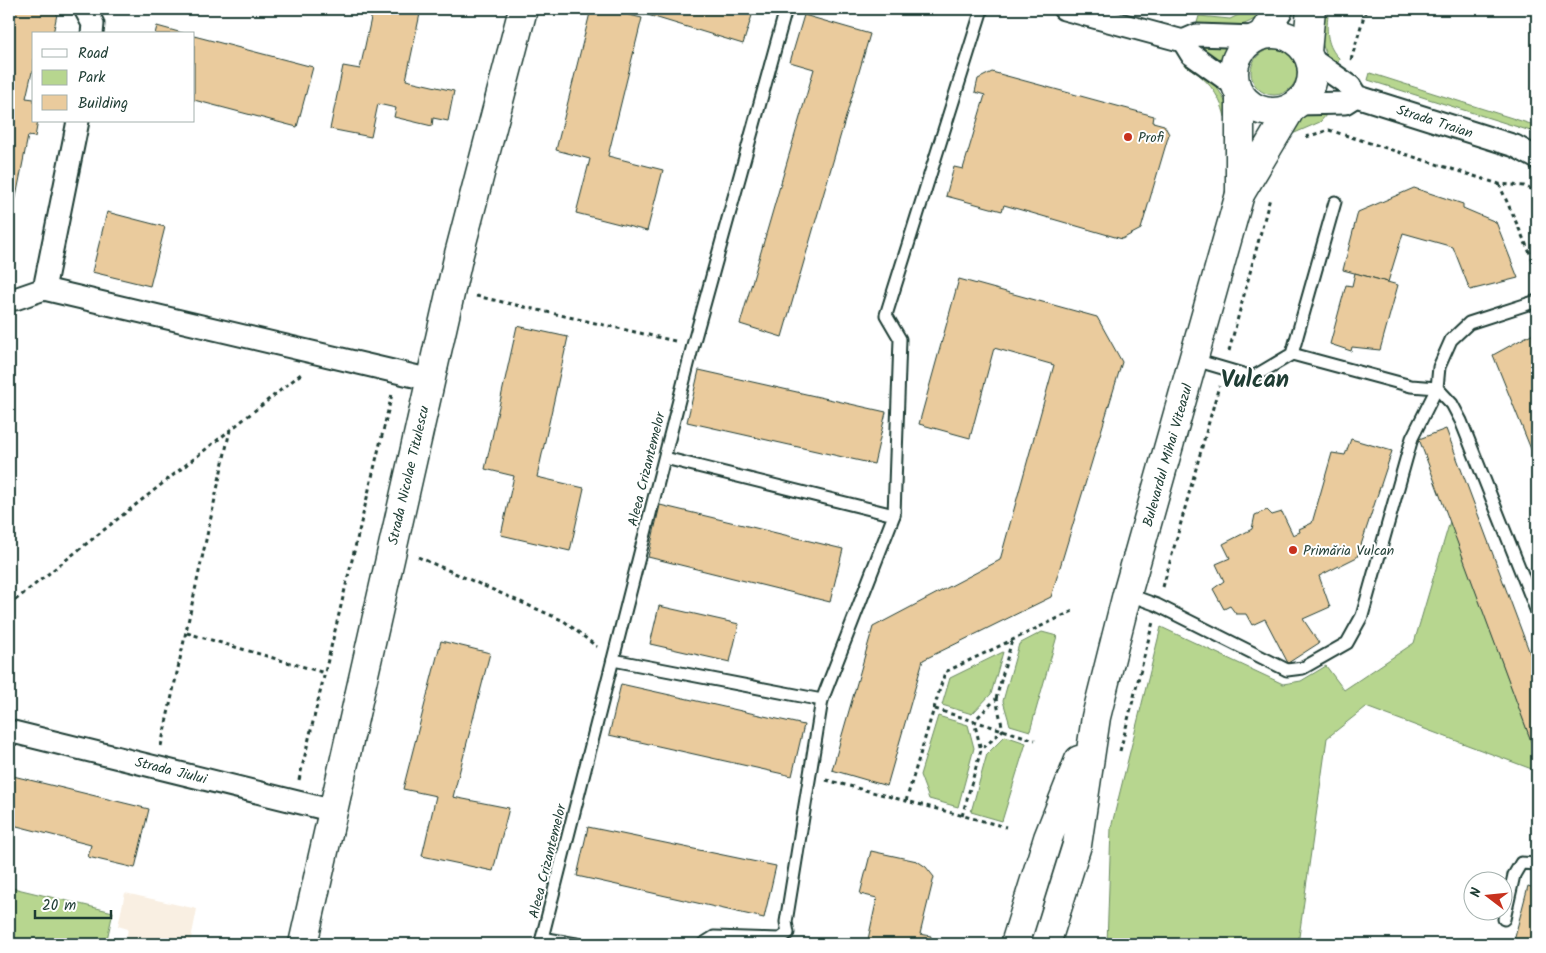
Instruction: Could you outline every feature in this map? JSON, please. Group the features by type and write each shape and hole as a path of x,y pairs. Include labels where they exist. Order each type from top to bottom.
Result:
{"main road":[{"name":"Strada Nicolae Titulescu","path":"302,944 334,811 450,290 523,9"},
{"path":"1259,36 1279,9"},
{"path":"1308,55 1312,9"},
{"path":"1277,33 1289,36 1298,42 1308,55 1313,70 1311,85 1306,95 1295,106 1277,112 1265,111 1251,105 1239,91 1234,70 1238,56 1249,42 1259,36 1277,33"},
{"name":"Bulevardul Mihai Viteazul","path":"1046,944 1077,845 1096,717 1155,492 1195,360 1240,194 1239,91"},
{"name":"Bulevardul Mihai Viteazul","path":"1240,194 1295,106"},
{"name":"Bulevardul Mihai Viteazul","path":"1015,944 1048,838 1096,717"}],"street":[{"path":"85,9 93,24 92,32"},
{"path":"1064,9 1183,41 1197,35 1259,36"},
{"path":"1183,41 1191,54 1239,91"},
{"name":"Strada Traian","path":"1308,55 1350,86 1356,96 1515,146 1537,158"},
{"path":"1295,106 1345,102 1356,96"},
{"path":"44,288 78,122"},
{"name":"Strada Traian","path":"1515,146 1537,148"},
{"path":"9,299 15,299 44,288 431,380"},
{"name":"Strada Jiului","path":"9,731 334,811"}],"lane":[{"name":"Aleea Crizantemelor","path":"576,944 542,941 692,345 786,9"},
{"path":"703,944 714,937 780,939 788,933 786,922 822,700 894,515 900,339 886,315 982,9"},
{"path":"1195,360 1253,377 1292,354 1335,202"},
{"path":"1128,594 1158,605 1287,670 1303,668 1346,643 1362,616 1412,438 1437,388 1439,368 1451,340 1469,323 1537,301"},
{"path":"1292,354 1412,386 1437,388 1452,404 1461,421 1537,612"},
{"path":"665,458 894,515"},
{"path":"614,660 822,700"},
{"path":"1514,875 1521,863 1537,864"}],"path":[{"path":"1349,66 1366,9"},
{"path":"1302,138 1328,130 1499,184 1524,186 1537,192"},
{"path":"1499,184 1537,269"},
{"path":"1119,756 1158,605 1272,190"},
{"path":"450,290 692,345"},
{"path":"9,605 325,355"},
{"path":"294,800 397,372"},
{"path":"156,766 231,429"},
{"path":"392,545 564,622 614,660"},
{"path":"906,801 945,672 1073,611"},
{"path":"187,633 325,672"},
{"path":"1003,730 996,699 1012,640"},
{"path":"974,721 996,699"},
{"path":"935,708 1036,740"},
{"path":"962,816 981,750 974,721"},
{"path":"981,750 1003,730"},
{"path":"811,776 1006,827"}],"shaded area":[{"path":"125,893 197,909 190,944 125,944 128,929 118,926"}],"green space":[{"path":"1251,9 1266,9 1251,21 1234,27 1196,26 1199,16 1230,19"},
{"path":"1321,14 1328,16 1328,38 1332,49 1339,58 1337,66 1331,61 1324,49 1321,35"},
{"path":"1191,44 1228,44 1221,67"},
{"path":"1269,49 1279,49 1291,55 1296,63 1296,81 1291,89 1283,94 1269,95 1261,92 1254,85 1251,77 1251,67 1254,59 1261,52"},
{"path":"1185,62 1215,85 1224,99 1231,119 1225,117 1223,109 1210,86 1192,69 1184,65"},
{"path":"1370,73 1537,126 1537,133 1368,80"},
{"path":"1305,114 1327,114 1320,122 1290,135"},
{"path":"1450,521 1537,757 1537,771 1366,707 1327,738 1298,944 1107,944 1111,828 1161,627 1283,684 1301,681 1326,666 1344,690 1414,643"},
{"path":"1042,632 1057,636 1030,731 1010,725 1003,701 1019,644"},
{"path":"1003,652 991,694 972,714 942,705 950,678"},
{"path":"938,716 968,725 974,748 958,807 929,799 920,775"},
{"path":"1005,736 1026,743 1002,821 971,812 987,754"},
{"path":"9,887 113,912 106,944 9,944"}],"building":[{"path":"9,9 58,9 53,32 32,32 32,72 26,98 32,99 32,122 38,122 35,137 28,136 9,233"},
{"path":"373,9 421,9 406,80 454,91 448,121 433,118 432,126 394,117 396,108 378,104 371,137 330,129 343,66 360,69"},
{"path":"591,9 604,9 642,18 608,156 663,170 647,231 576,213 590,159 556,150"},
{"path":"628,9 754,9 743,44"},
{"path":"804,15 870,34 782,337 740,324 814,69 790,62"},
{"path":"157,26 179,32 156,32"},
{"path":"195,36 313,67 297,127 195,100"},
{"path":"992,72 1154,116 1153,122 1164,125 1169,134 1141,229 1122,239 1004,205 1002,211 946,196 954,167 963,169 985,95 975,92 978,79"},
{"path":"1414,188 1463,204 1463,208 1496,222 1518,278 1470,290 1453,247 1403,233 1388,282 1343,270 1358,212"},
{"path":"107,212 165,227 150,286 92,272"},
{"path":"1355,273 1398,285 1380,350 1352,347 1351,351 1330,344 1346,285 1352,286"},
{"path":"959,279 1097,317 1122,362 1051,597 923,660 887,786 832,770 873,627 1000,560 1054,365 994,348 970,438 919,424"},
{"path":"517,326 568,337 537,477 584,488 570,551 501,535 514,476 485,469"},
{"path":"1537,331 1537,464 1493,355"},
{"path":"699,370 886,412 874,464 687,422"},
{"path":"1446,429 1537,672 1537,757 1419,439"},
{"name":"Primăria Vulcan","path":"1351,439 1392,451 1357,557 1319,576 1330,607 1303,619 1319,643 1288,663 1265,619 1252,625 1246,614 1236,614 1230,606 1224,609 1213,589 1224,581 1216,564 1230,558 1223,544 1252,529 1255,515 1267,510 1272,515 1282,512 1293,535 1300,532 1299,529 1312,523 1332,453 1345,455"},
{"path":"660,505 843,549 830,602 648,557"},
{"path":"659,606 739,624 730,662 650,644"},
{"path":"441,641 490,653 453,797 509,808 493,871 422,856 436,796 403,789"},
{"path":"621,684 804,725 792,776 609,735"},
{"path":"9,775 149,809 135,868 88,857 91,845 9,824"},
{"path":"588,827 776,866 764,918 577,876"},
{"path":"871,851 917,861 926,867 934,877 920,934 931,936 930,944 867,944 877,898 860,894"},
{"path":"1528,886 1537,889 1537,944 1513,944"}],"place":[{"name":"Profi","path":"1128,137"},
{"name":"Primăria Vulcan","path":"1293,550"}],"district":[{"name":"Vulcan","path":"1255,379"}]}
